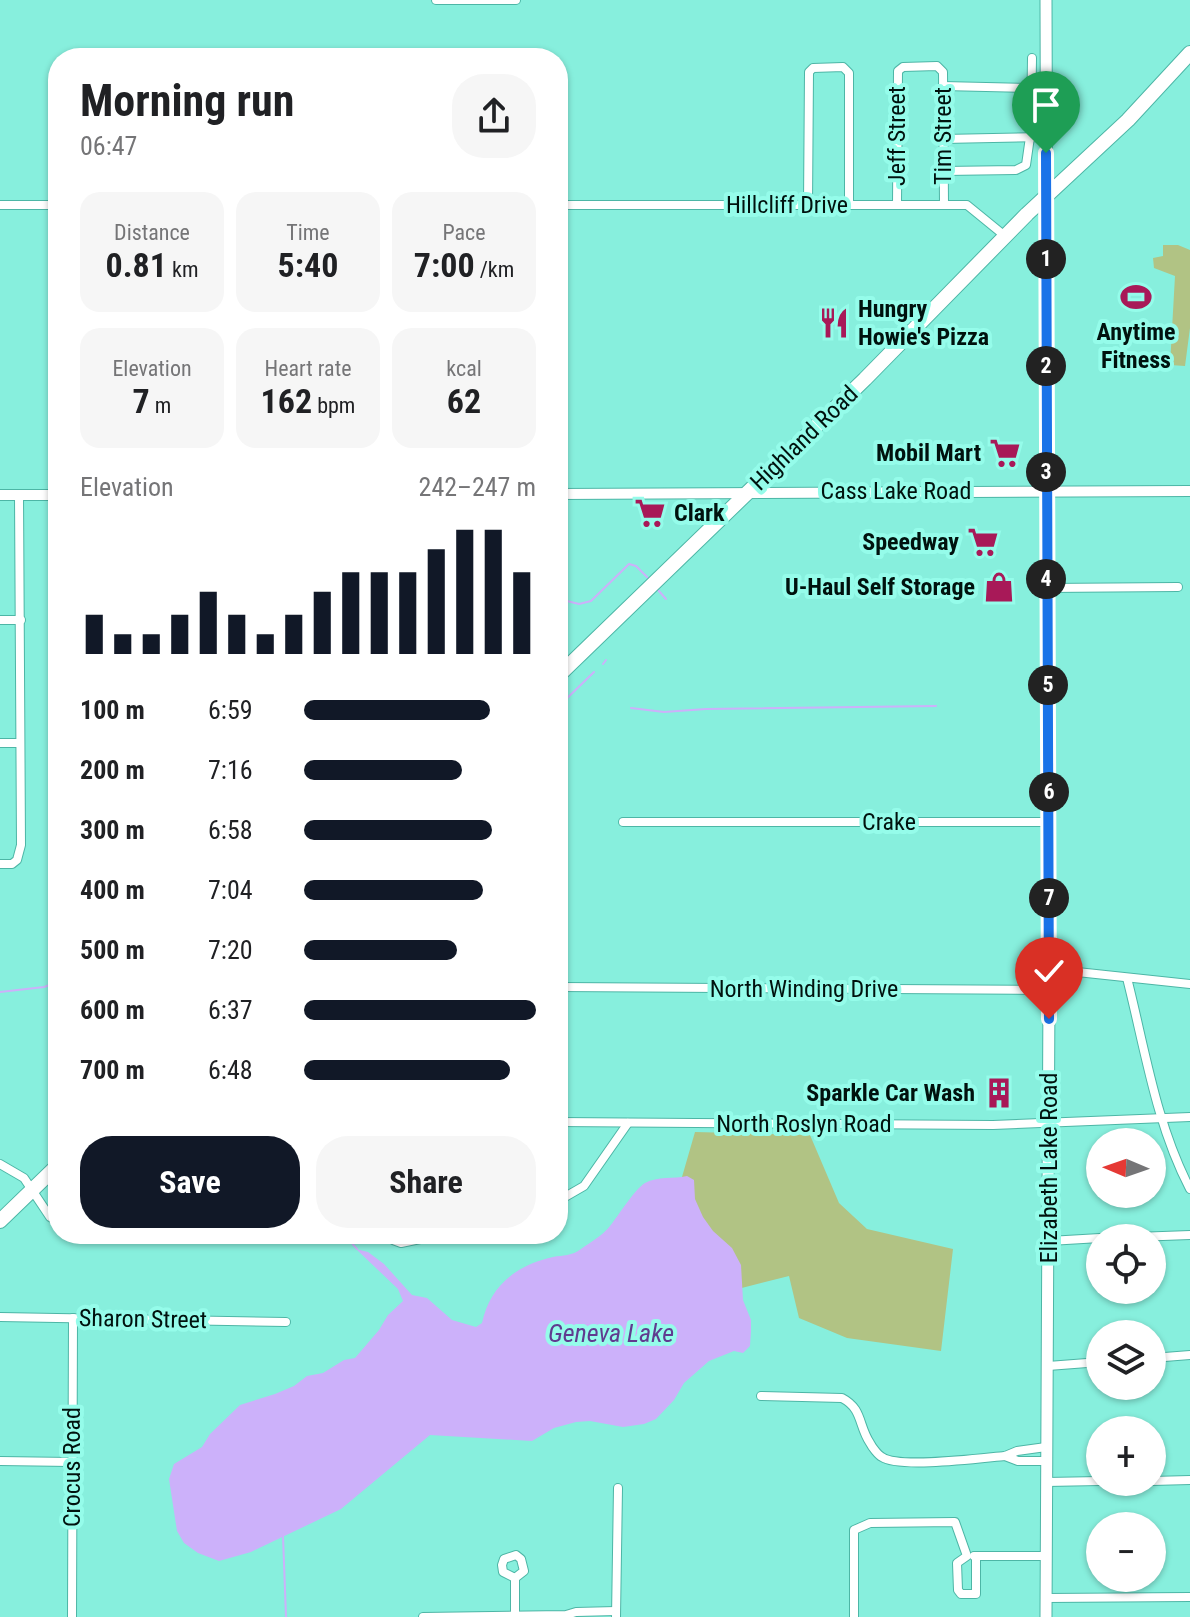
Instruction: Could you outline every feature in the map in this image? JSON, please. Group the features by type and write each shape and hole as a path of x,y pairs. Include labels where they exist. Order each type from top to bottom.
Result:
{"highway":[{"name":"Highland Road","path":"568,666 938,307 1046,196 1126,122 1190,53"},
{"path":"0,1221 48,1174"}],"main road":[{"name":"Elizabeth Lake Road","path":"1046,0 1049,822 1046,1617"}],"street":[{"path":"436,0 516,0"},
{"path":"944,171 1021,169 1028,161 1032,58"},
{"name":"Tim Street","path":"900,68 941,67 944,204"},
{"name":"Jeff Street","path":"897,204 900,68"},
{"path":"808,204 810,69 846,69 849,73 849,204"},
{"path":"1032,76 1046,76"},
{"path":"943,86 1032,88"},
{"path":"943,139 1046,137"},
{"path":"0,205 48,205"},
{"name":"Hillcliff Drive","path":"568,205 967,205 1005,236"},
{"name":"Cass Lake Road","path":"568,494 1190,491"},
{"path":"0,495 48,495"},
{"path":"0,864 12,864 20,855 19,495"},
{"path":"1046,588 1178,587"},
{"path":"0,620 21,620"},
{"path":"0,743 20,743"},
{"name":"Crake","path":"623,822 1049,822"},
{"path":"1049,969 1190,984"},
{"path":"1127,978 1161,1119 1190,1189"},
{"name":"North Winding Drive","path":"568,987 1049,990"},
{"name":"North Roslyn Road","path":"568,1122 1049,1124 1190,1117"},
{"path":"568,1195 584,1186 628,1123"},
{"path":"0,1164 19,1173 33,1188 48,1214"},
{"path":"1166,1236 1190,1235"},
{"path":"1049,1241 1086,1239"},
{"name":"Sharon Street","path":"0,1317 286,1322"},
{"name":"Crocus Road","path":"72,1617 73,1318"},
{"path":"1166,1357 1190,1355"},
{"path":"1048,1366 1086,1363"},
{"path":"761,1396 842,1398 853,1404 869,1442 882,1457 893,1461 1005,1456 1046,1447"},
{"path":"1005,1456 1018,1461 1046,1461"},
{"path":"0,1461 71,1462"},
{"path":"1166,1481 1190,1480"},
{"path":"1046,1482 1086,1481"},
{"path":"423,1617 616,1614 618,1488"},
{"path":"854,1617 854,1530 870,1523 955,1522 971,1556 1046,1556"},
{"path":"515,1578 515,1616"},
{"path":"1046,1598 1190,1597"}],"green space":[{"path":"1163,245 1178,245 1190,250 1190,328 1185,366 1170,365 1175,276 1154,268 1153,258 1163,256"},
{"path":"695,1132 810,1135 839,1203 867,1229 953,1249 941,1351 847,1338 799,1318 789,1276 730,1291 671,1215"}],"water":[{"name":"Geneva Lake","path":"687,1176 694,1180 695,1199 703,1217 732,1248 741,1265 743,1300 751,1320 750,1346 743,1353 734,1351 709,1361 684,1383 674,1400 656,1419 623,1427 590,1421 576,1422 554,1428 532,1441 430,1435 341,1509 251,1552 219,1561 198,1553 184,1543 177,1531 169,1479 174,1464 202,1447 210,1434 240,1405 275,1394 307,1376 323,1373 344,1360 355,1358 388,1315 403,1301 398,1289 356,1249 368,1252 384,1264 412,1295 427,1298 452,1320 476,1327 482,1323 498,1288 516,1272 527,1265 574,1253 593,1241 607,1229 645,1183 660,1178"}],"waterway":[{"path":"568,601 579,604 591,601 629,564 636,566 649,579"},
{"path":"658,590 666,599"},
{"path":"603,664 606,660"},
{"path":"568,697 594,672"},
{"path":"631,708 664,712 936,706"},
{"path":"0,992 48,986"},
{"path":"353,1244 357,1249"},
{"path":"283,1536 286,1617"}],"place":[{"name":"Anytime Fitness","path":"1136,297"},
{"name":"Hungry Howie's Pizza","path":"834,323"},
{"name":"Mobil Mart","path":"1005,453"},
{"name":"Clark","path":"650,513"},
{"name":"Speedway","path":"983,542"},
{"name":"U-Haul Self Storage","path":"999,587"},
{"name":"Sparkle Car Wash","path":"999,1093"}],"route":[{"path":"1046,153 1049,1019"}]}
